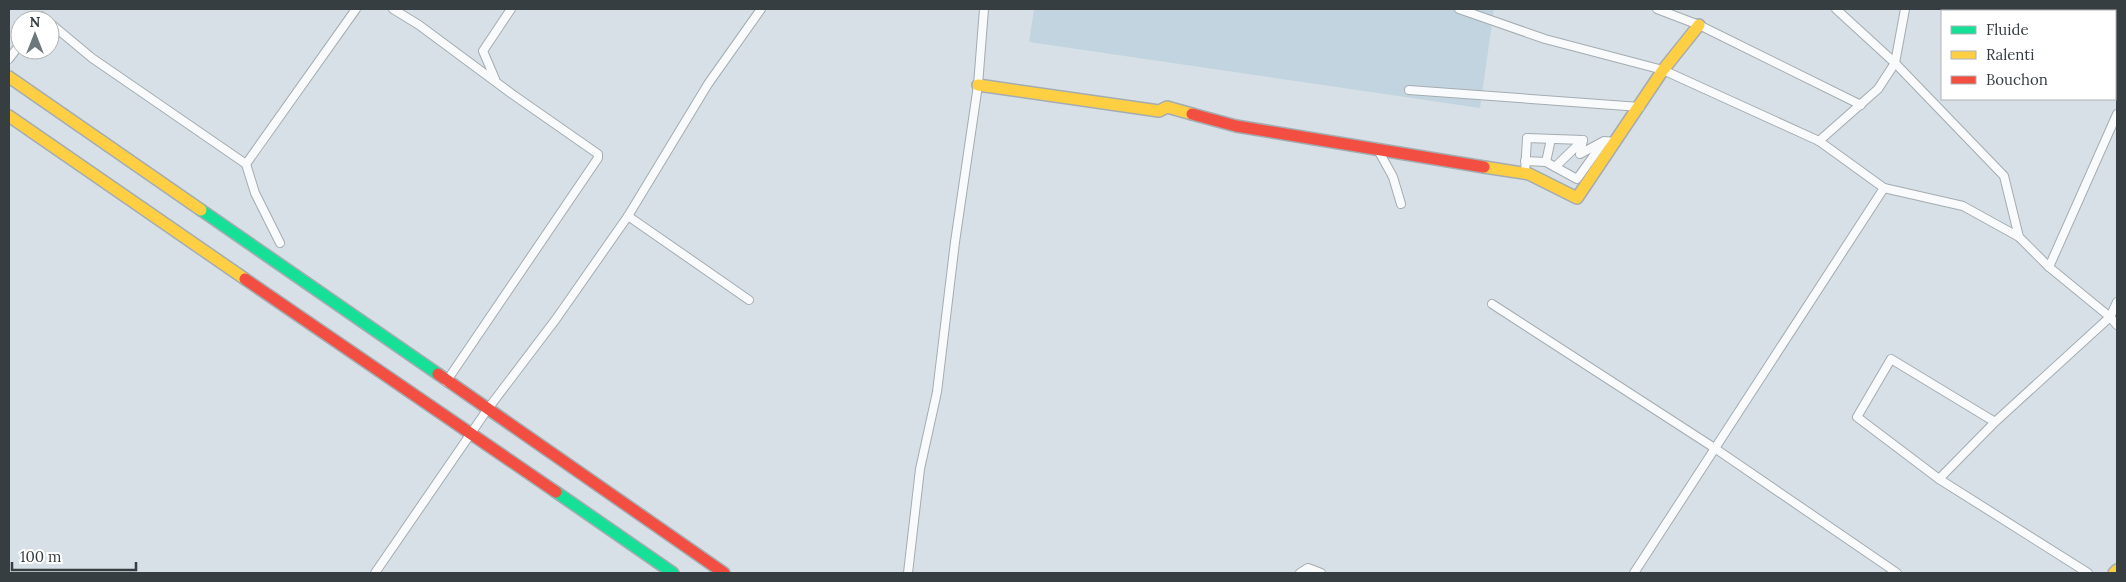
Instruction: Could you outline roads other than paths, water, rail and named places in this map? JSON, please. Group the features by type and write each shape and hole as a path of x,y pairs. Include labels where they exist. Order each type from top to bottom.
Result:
{"main road":[{"path":"978,85 1159,111 1167,107 1236,126 1377,148 1525,167 1577,198 1610,142 1640,107 1663,70 1699,25"},
{"path":"9,77 446,382 724,573"},
{"path":"9,116 674,573"},
{"path":"2114,573 2117,570"}],"street":[{"path":"246,164 356,9"},
{"path":"393,9 419,25 596,151 598,158 446,382"},
{"path":"496,81 482,51 511,9"},
{"path":"375,573 487,410 556,320 628,216 708,84 761,9"},
{"path":"908,573 920,469 937,392 955,242 978,85 984,9"},
{"path":"1459,9 1545,38 1663,70 1819,141 1884,188 1963,206 2019,237 2049,267 2110,317 2117,325"},
{"path":"1657,9 1699,25 1861,105"},
{"path":"1836,9 1895,63 2004,176 2019,237"},
{"path":"1819,141 1878,89 1895,63 1906,9"},
{"path":"60,31 92,58 246,164 255,193 280,243"},
{"path":"1409,90 1640,107"},
{"path":"2049,267 2117,114"},
{"path":"1583,140 1527,138 1525,167 1546,162 1577,179 1610,142"},
{"path":"1546,162 1551,139"},
{"path":"1583,140 1580,154 1610,142"},
{"path":"1555,167 1583,140"},
{"path":"1377,148 1393,177 1401,204"},
{"path":"1634,573 1884,188"},
{"path":"628,216 749,300"},
{"path":"1939,479 1995,422 2110,317 2117,302"},
{"path":"1492,304 1716,449 1897,573"},
{"path":"1995,422 1890,359 1857,418 1939,479 2088,573"},
{"path":"1300,573 1308,568 1321,573"}]}
